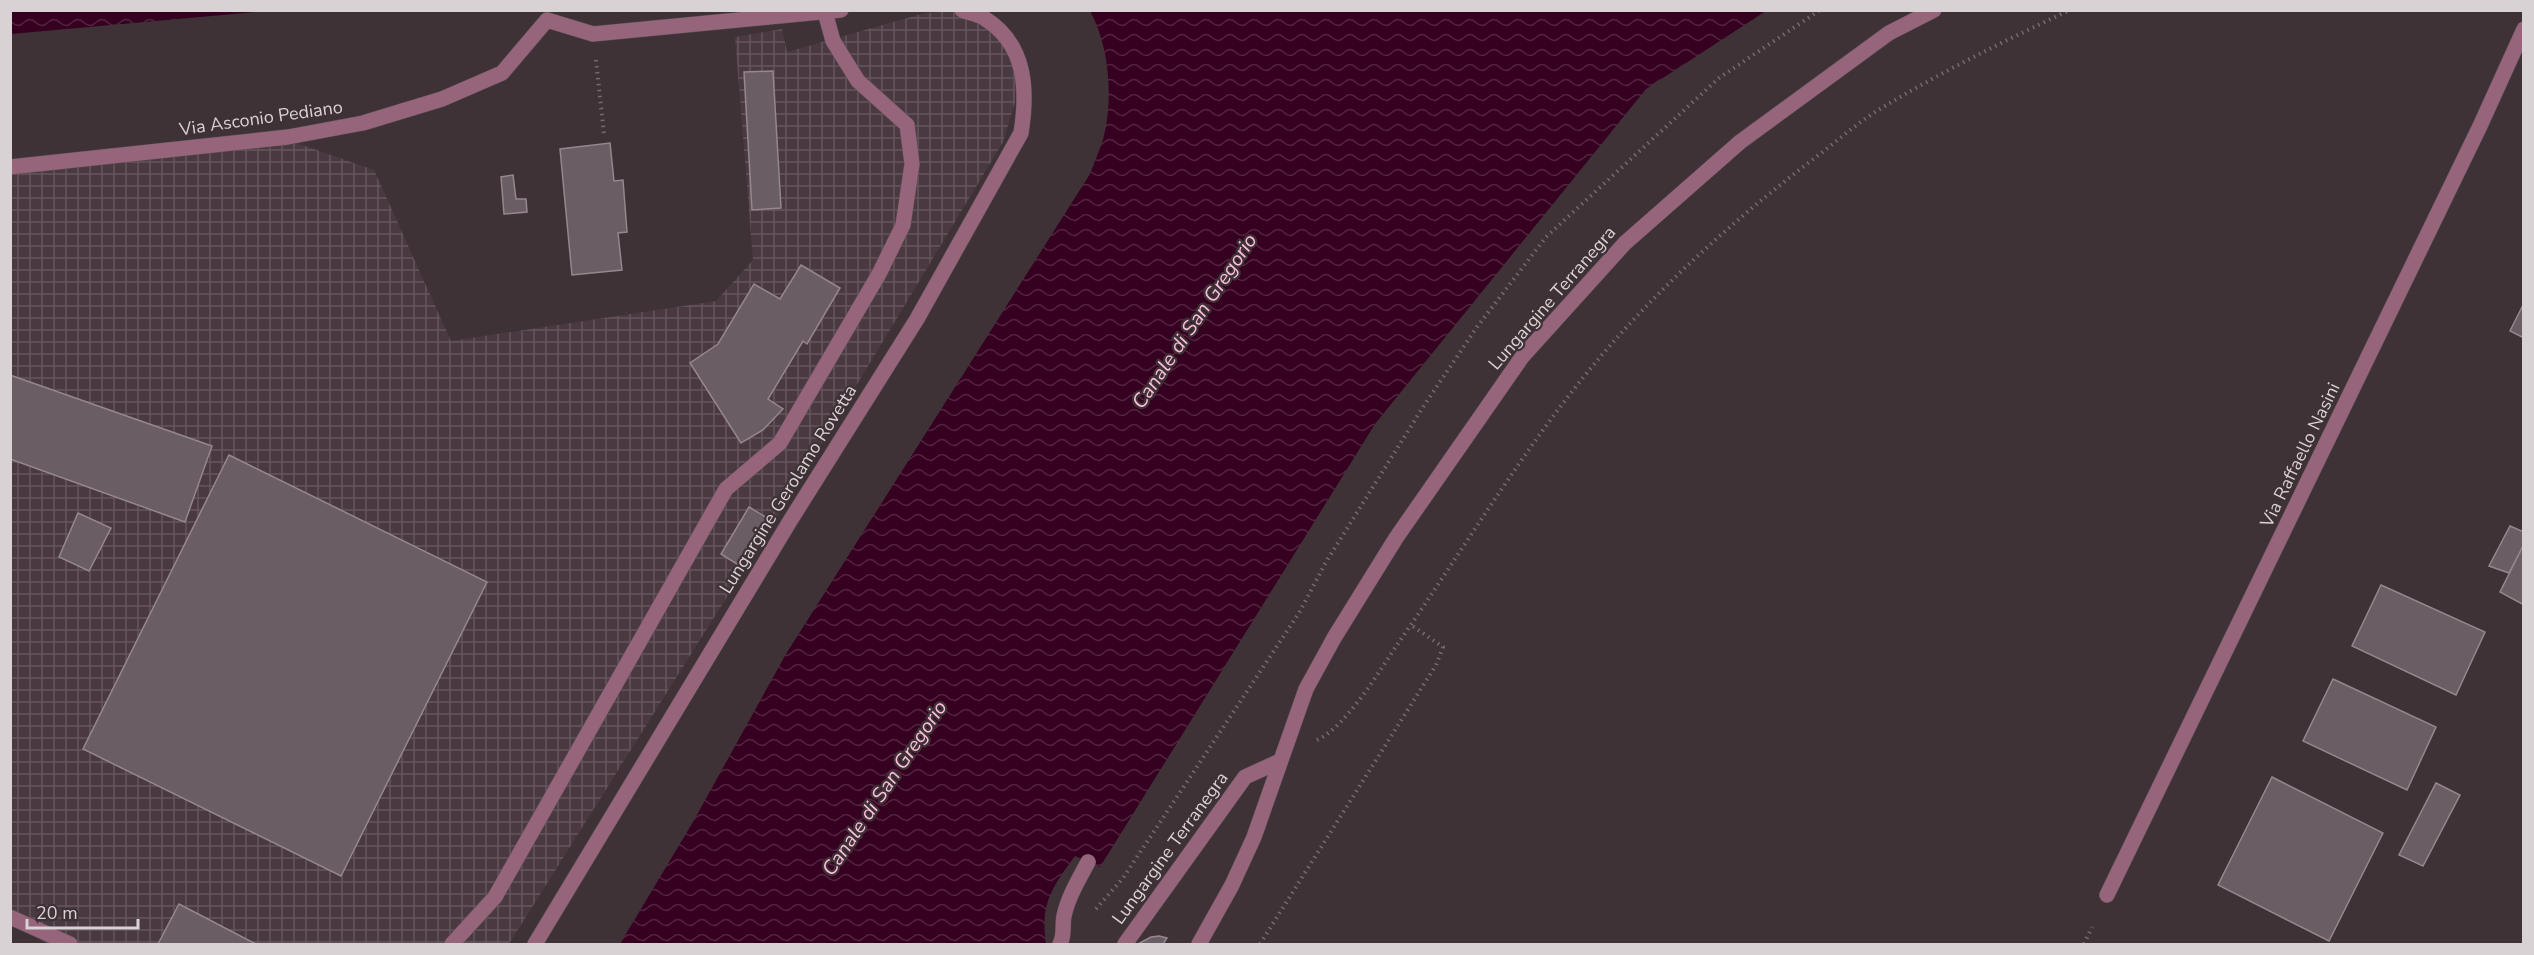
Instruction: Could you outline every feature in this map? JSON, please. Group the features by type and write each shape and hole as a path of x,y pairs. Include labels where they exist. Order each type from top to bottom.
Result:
{"street":[{"name":"Via Asconio Pediano","path":"10,167 288,137 363,123 442,99 502,73 546,15 593,34 842,10"},
{"name":"Lungargine Gerolamo Rovetta","path":"535,945 784,531 917,319 1021,133 1025,109 1023,72 1010,42 983,17 962,10"},
{"name":"Lungargine Terranegra","path":"1199,945 1232,885 1254,837 1306,689 1358,598 1396,538 1522,357 1625,243 1740,142 1889,33 1934,10"},
{"path":"452,945 495,897 726,489 780,443 879,274 903,225 912,164 907,125 858,81 833,41 825,12"},
{"name":"Via Raffaello Nasini","path":"2107,896 2480,126 2523,29"},
{"name":"Lungargine Terranegra","path":"1125,945 1245,777 1280,761"},
{"path":"1062,941 1064,918 1069,900 1088,862"},
{"path":"10,917 70,945"}],"path":[{"path":"1062,941 1091,915 1123,878 1299,613 1326,562 1423,407 1477,327 1546,237 1719,78 1820,10"},
{"path":"1311,743 1327,736 1345,716 1411,625 1509,478 1586,374 1634,319 1709,245 1772,191 1878,110 2018,34 2070,10"},
{"path":"596,62 604,134"},
{"path":"1260,945 1436,665 1443,647 1411,625"},
{"path":"2084,945 2092,927"}],"shaded area":[{"path":"959,11 992,22 1016,66 1015,102 1003,142 779,514 509,944 49,944 11,925 10,171 288,140 374,170 451,341 716,301 753,260 735,37 782,29 787,52 925,13"}],"water":[{"path":"11,10 266,10 266,11 11,34"},
{"name":"Canale di San Gregorio","path":"1090,11 1766,11 1646,89 1375,424 1100,867 1075,856 1060,877 1046,907 1046,944 620,944 693,822 786,654 1090,174 1106,127 1109,93 1106,58 1097,25"}],"building":[{"path":"773,71 781,208 752,210 744,72"},
{"path":"610,143 614,181 623,180 627,232 618,233 622,270 572,275 560,149"},
{"path":"513,175 516,199 526,199 527,212 504,214 501,177"},
{"path":"801,265 840,288 807,344 803,341 768,399 783,409 763,430 741,443 690,363 718,344 754,284 780,299"},
{"path":"2524,303 2524,338 2510,331"},
{"path":"10,375 212,446 185,522 10,459"},
{"path":"229,455 487,582 341,876 83,749"},
{"path":"749,507 769,519 740,566 721,554"},
{"path":"78,513 111,528 89,571 59,557"},
{"path":"2510,526 2524,532 2524,544 2509,573 2489,566"},
{"path":"2524,544 2524,605 2500,592"},
{"path":"2381,585 2485,632 2456,695 2352,646"},
{"path":"2333,679 2436,727 2407,790 2303,741"},
{"path":"2272,777 2383,833 2329,941 2218,885"},
{"path":"2436,783 2460,795 2423,866 2399,855"},
{"path":"179,904 256,944 158,944"},
{"path":"1151,937 1167,938 1163,944 1138,944"}]}
